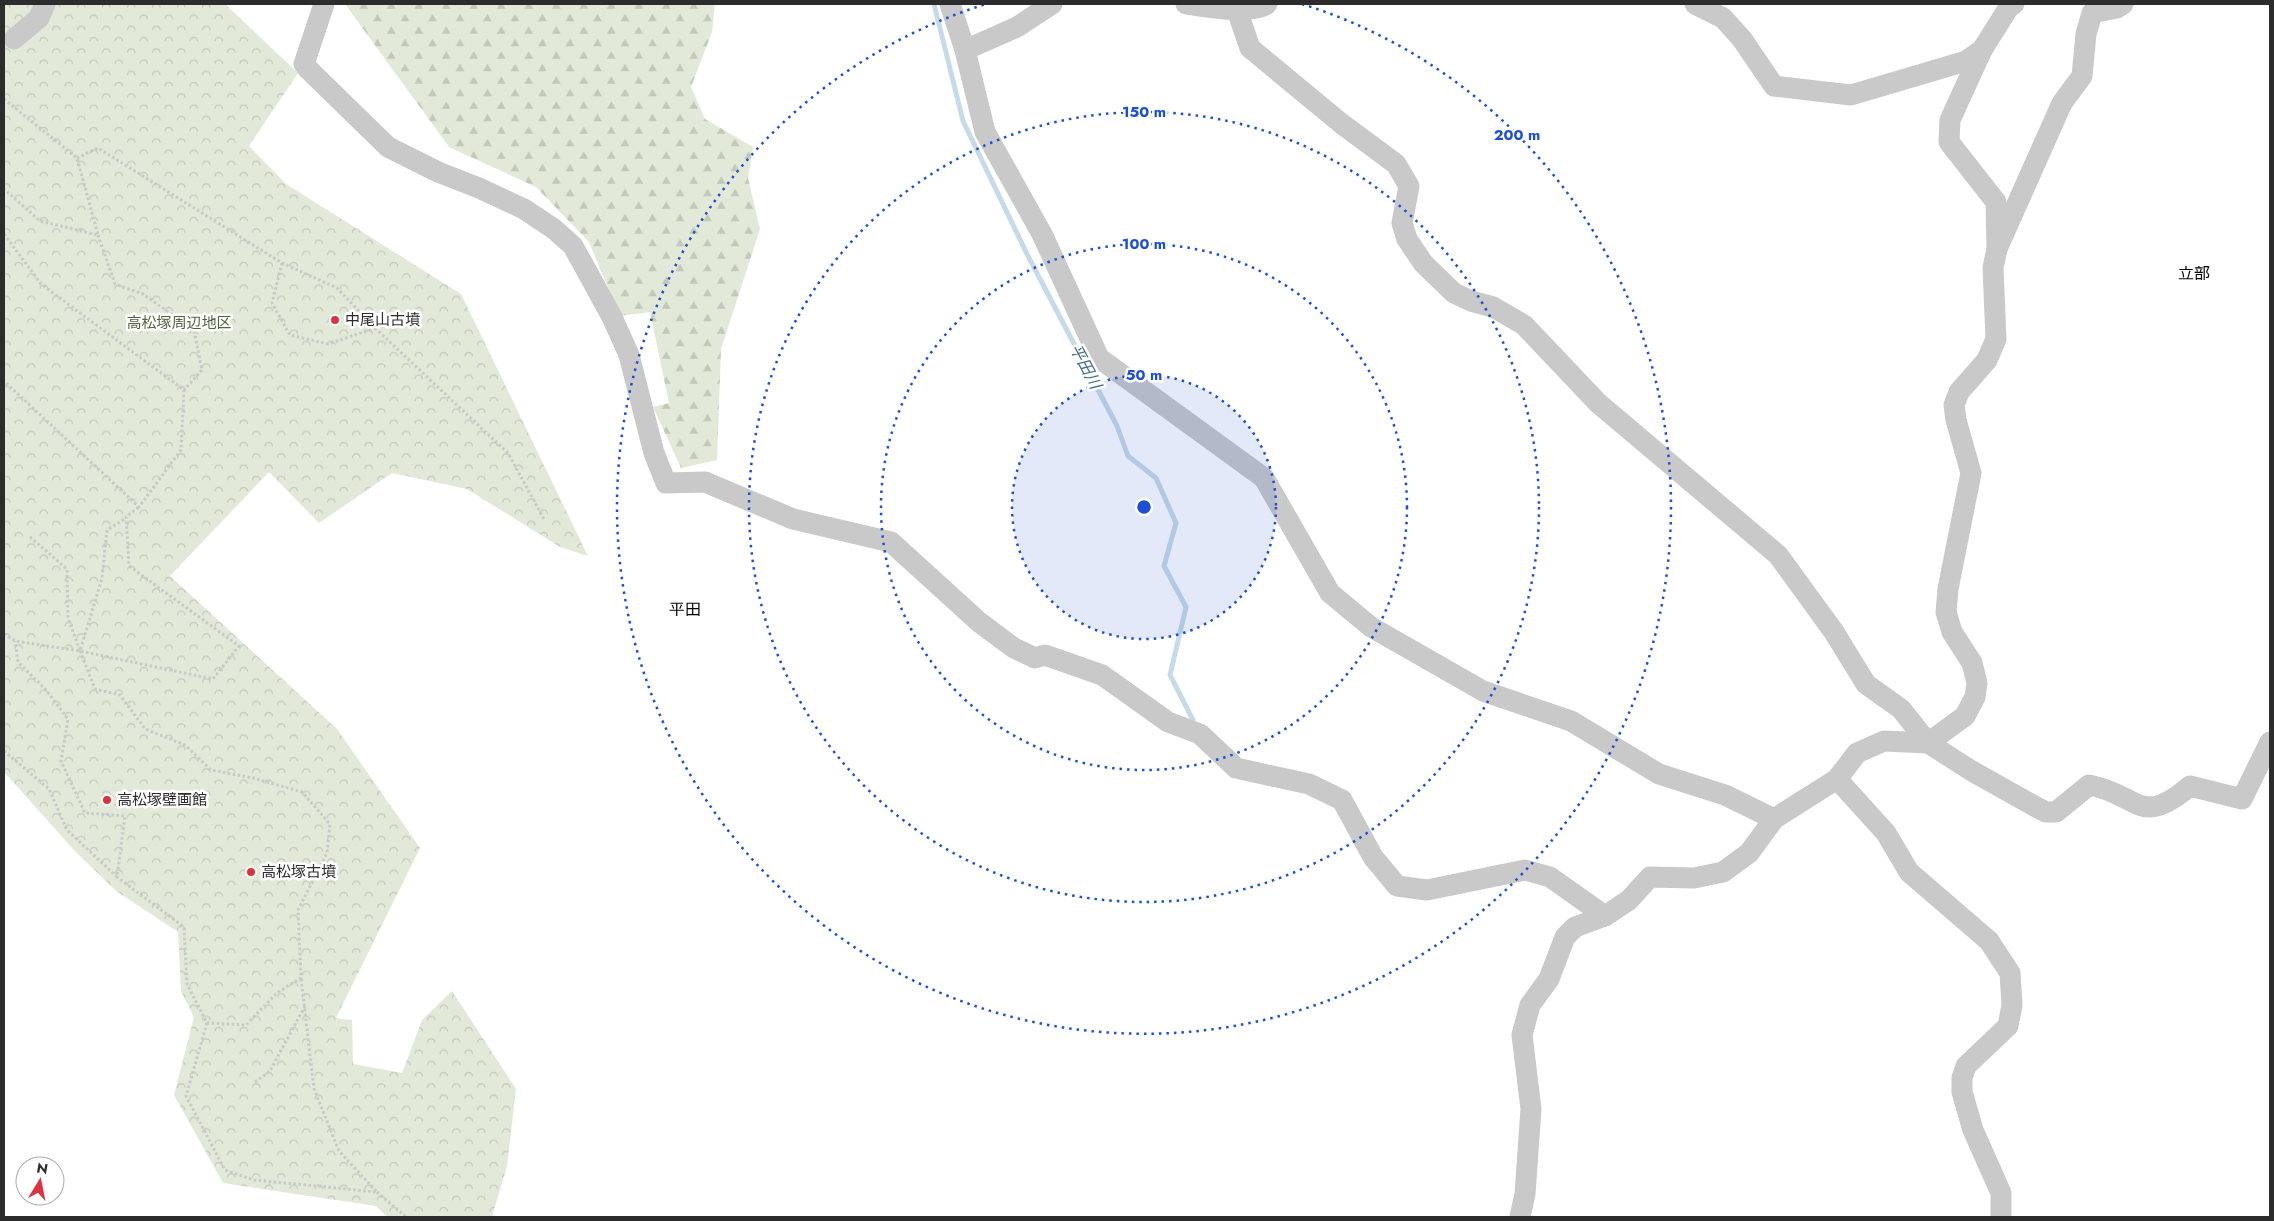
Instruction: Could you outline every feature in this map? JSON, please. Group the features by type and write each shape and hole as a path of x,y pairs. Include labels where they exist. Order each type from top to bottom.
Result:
{"street":[{"path":"14,39 39,18 45,4"},
{"path":"324,4 307,52 304,64 307,68 388,146 438,172 479,188 524,209 554,229 573,246 612,317 629,354 654,453 666,483 705,482 793,518 891,542 979,622 1014,648 1035,658 1045,655 1102,675 1168,722 1200,734 1236,768 1308,784 1342,800 1373,857 1398,886 1427,890 1525,870 1550,877 1605,916"},
{"path":"950,4 965,50 985,132 1042,234 1099,358 1264,478 1330,593 1371,627 1483,691 1571,721 1659,774 1725,796 1774,819"},
{"path":"965,50 1017,27 1052,4"},
{"path":"1186,4 1237,10 1267,4"},
{"path":"1695,4 1723,18 1742,39 1774,86 1851,95 1966,60 1982,50"},
{"path":"1998,249 1996,202 1949,142 1950,120 1982,50 2009,8 2014,4"},
{"path":"1520,1217 1525,1194 1531,1109 1522,1034 1530,1005 1550,979 1565,937 1575,927 1605,916 1629,900 1650,877 1694,878 1723,872 1749,853 1774,819 1837,779 1857,753 1884,740 1928,743 1965,716 1975,698 1976,683 1972,663 1952,632 1946,612 1948,589 1972,473 1956,420 1954,405 1959,392 1987,360 1996,339 1993,268 1998,249 2062,103 2082,76 2086,34 2092,13 2117,8 2123,4"},
{"path":"1237,10 1250,48 1342,124 1396,164 1409,186 1402,223 1407,239 1423,263 1454,293 1471,301 1493,307 1524,325 1598,403 1778,555 1834,632 1866,684 1901,709 1928,743 1972,771 2038,808 2046,812 2056,812 2089,785 2101,787 2137,805 2148,808 2160,807 2176,798 2190,786 2242,799 2270,742"},
{"path":"1837,779 1886,833 1909,872 1989,941 2010,973 2012,1005 2008,1026 1966,1066 1962,1078 1962,1092 1973,1130 2001,1193 2001,1217"}],"path":[{"path":"4,99 77,158 98,235 115,284 143,294 194,330 202,370 184,390 181,450 138,507 108,530 102,578 80,651"},
{"path":"77,158 98,148 282,263 337,288 375,328 508,453 545,521"},
{"path":"4,189 40,221 98,235"},
{"path":"4,234 41,284 184,390"},
{"path":"282,263 272,303 290,335 328,344 375,328"},
{"path":"4,381 138,507"},
{"path":"4,634 15,641 80,651 213,679 239,646 129,566 126,518"},
{"path":"30,537 67,569 68,618 95,688 120,695 145,729 185,745 211,770 253,778 302,792 330,824 327,853 298,910 300,978 305,1005 314,1089 339,1151 378,1192 406,1217"},
{"path":"15,641 18,662 46,690 68,719 61,761 85,812 125,816 117,877"},
{"path":"4,751 49,789 68,830 117,877 184,927 187,984 208,1023 186,1096 225,1170 254,1180 378,1192"},
{"path":"208,1023 246,1025 278,993 300,978"},
{"path":"255,1082 270,1071 305,1005"}],"green space":[{"name":"高松塚周辺地区","path":"4,4 225,4 298,73 249,146 286,184 461,294 588,556 560,547 467,489 392,473 319,523 269,472 170,576 337,729 420,848 336,1018 352,1020 353,1064 402,1073 422,1020 452,991 516,1089 507,1166 492,1217 387,1217 376,1206 223,1183 174,1095 194,1017 181,991 178,932 116,891 73,849 4,772"},
{"path":"345,4 715,4 712,32 691,87 705,119 753,147 748,178 760,229 721,349 717,460 681,468 653,407 669,403 650,312 620,316 589,242 536,187 449,147"}],"waterway":[{"name":"平田川","path":"934,4 963,121 1028,256 1117,426 1128,456 1156,478 1176,523 1164,566 1186,607 1170,675 1193,720"}],"place":[{"name":"中尾山古墳","path":"335,320"},
{"name":"高松塚壁画館","path":"107,800"},
{"name":"高松塚古墳","path":"251,872"}],"district":[{"name":"立部","path":"2194,273"},
{"name":"平田","path":"685,609"}]}
